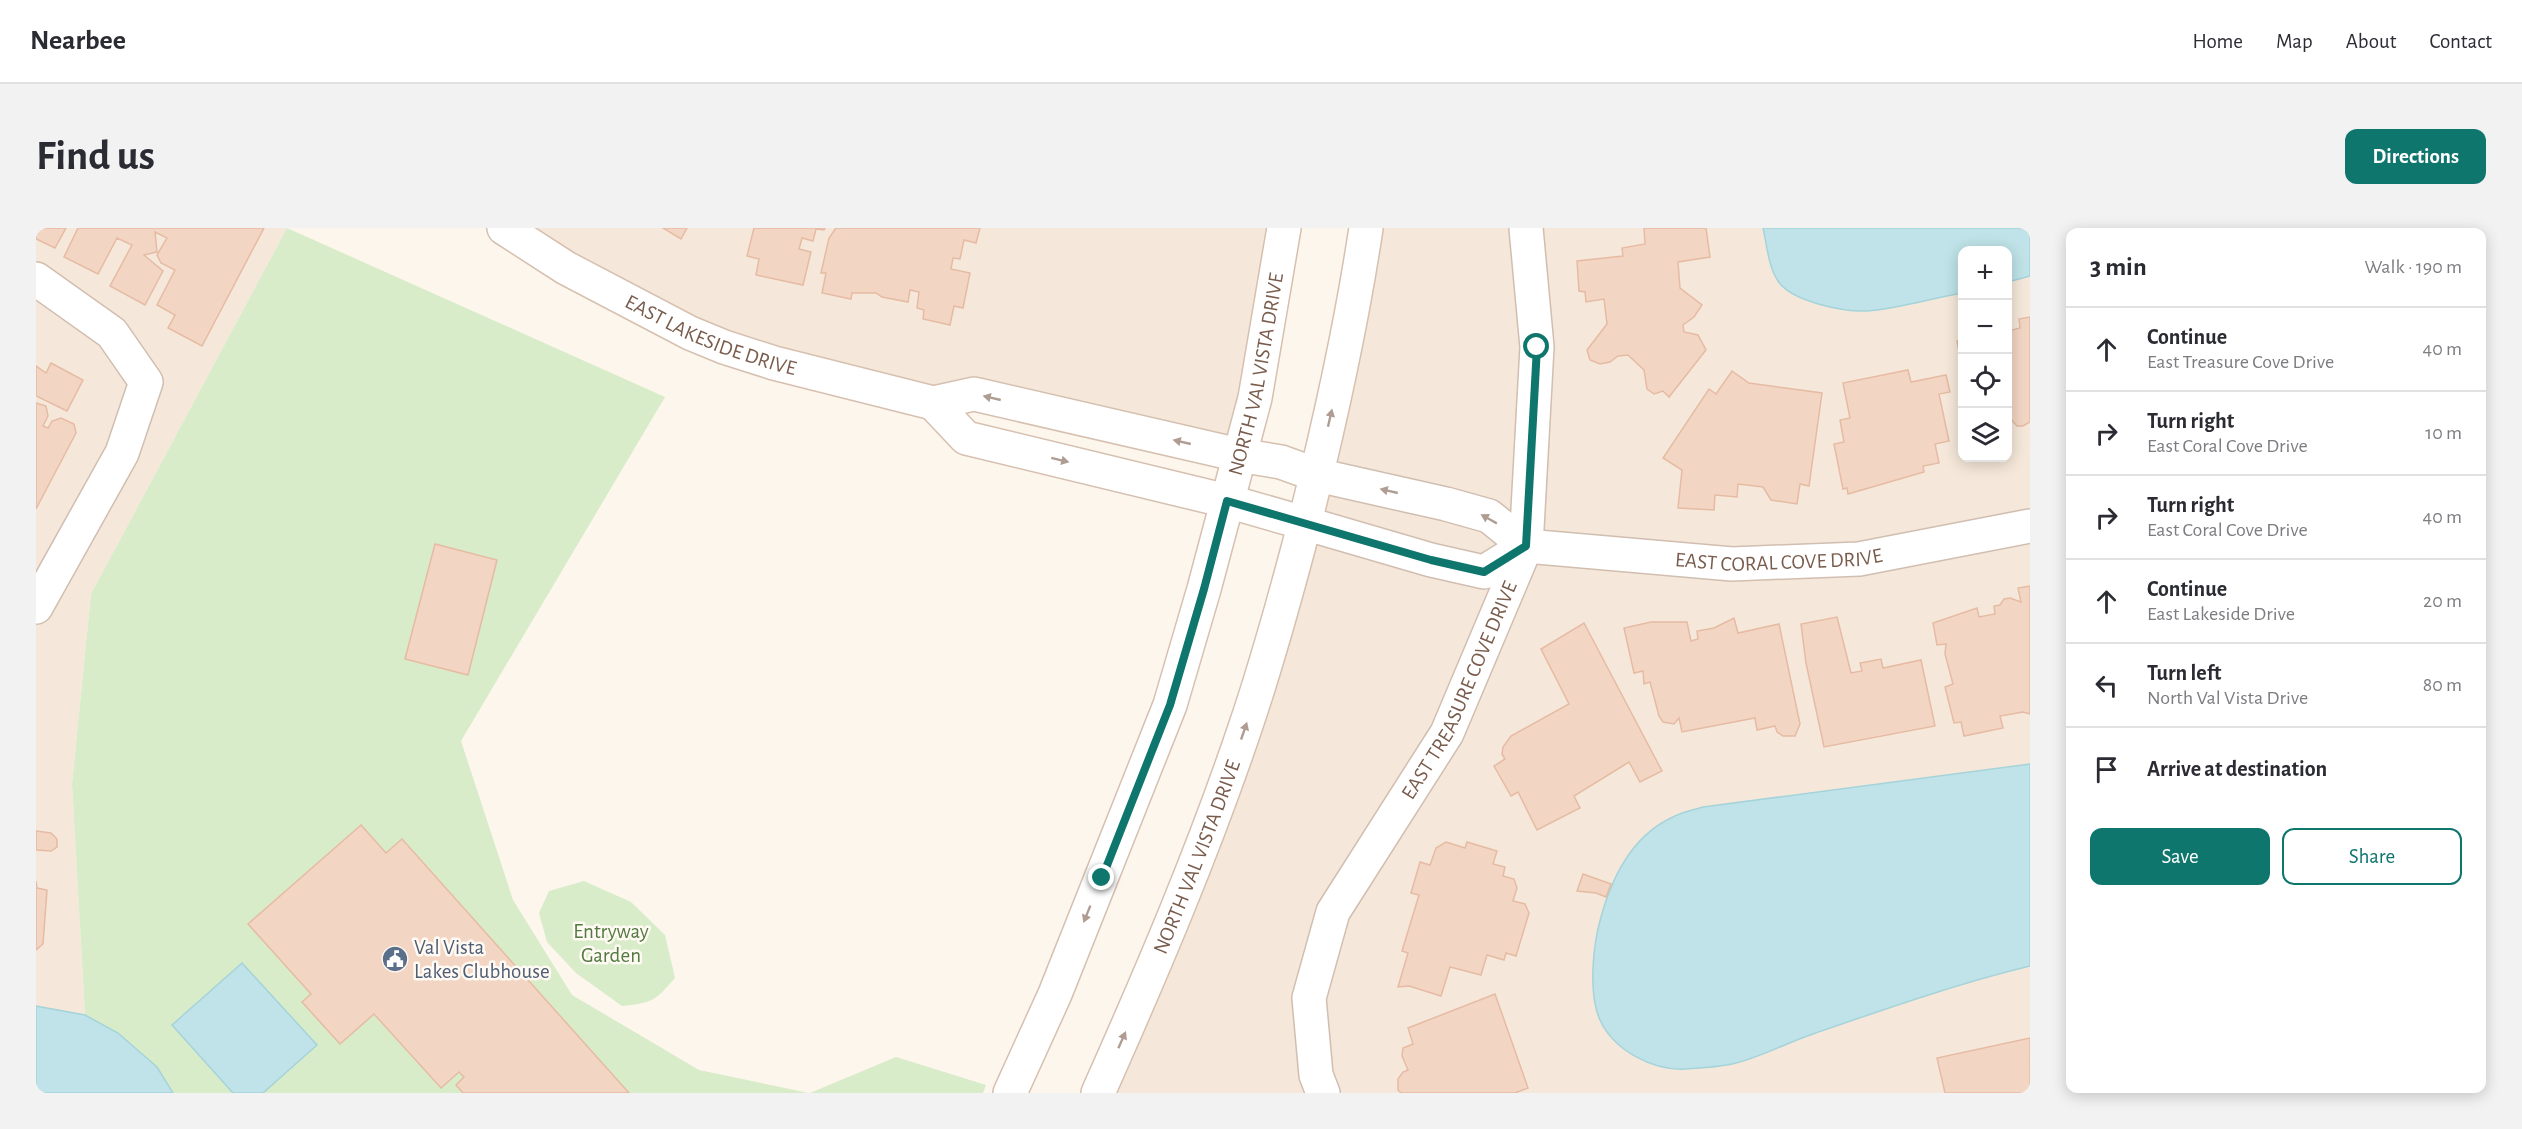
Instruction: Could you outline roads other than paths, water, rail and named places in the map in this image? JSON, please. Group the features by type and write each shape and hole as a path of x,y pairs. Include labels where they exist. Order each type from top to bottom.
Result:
{"street":[{"name":"EAST LAKESIDE DRIVE","path":"504,228 566,268 690,333 774,363 933,403 974,394 1239,455 1281,462 1317,475"},
{"name":"NORTH VAL VISTA DRIVE","path":"1010,1093 1059,983 1170,705 1256,398 1284,228"},
{"name":"NORTH VAL VISTA DRIVE","path":"1098,1093 1171,925 1218,806 1270,648 1317,475 1354,312 1366,228"},
{"name":"EAST TREASURE COVE DRIVE","path":"1323,1093 1316,1075 1309,998 1333,912 1447,734 1526,546 1537,347 1526,228"},
{"path":"36,279 112,333 146,382 122,453 36,607"},
{"path":"933,403 966,438 1227,501 1431,560 1484,572 1526,546 1489,516 1317,475"},
{"name":"EAST CORAL COVE DRIVE","path":"1526,546 1732,564 1858,559 2030,526"}],"water":[{"path":"1763,228 2030,228 2030,276 2012,281 2012,246 1958,246 1958,294 1878,310 1857,311 1833,307 1794,295 1778,281 1770,262"},
{"path":"2030,764 2030,966 1921,997 1752,1058 1721,1066 1686,1069 1661,1067 1648,1063 1625,1050 1606,1031 1596,1009 1594,997 1593,969 1598,928 1611,887 1626,859 1646,835 1659,825 1680,814 1703,807"},
{"path":"242,963 317,1045 263,1093 233,1093 172,1025"},
{"path":"36,1006 85,1015 118,1033 157,1067 173,1093 36,1093"}],"place":[{"name":"Val Vista Lakes Clubhouse","path":"395,959"}],"park label":[{"name":"Entryway Garden","path":"611,943"}]}
